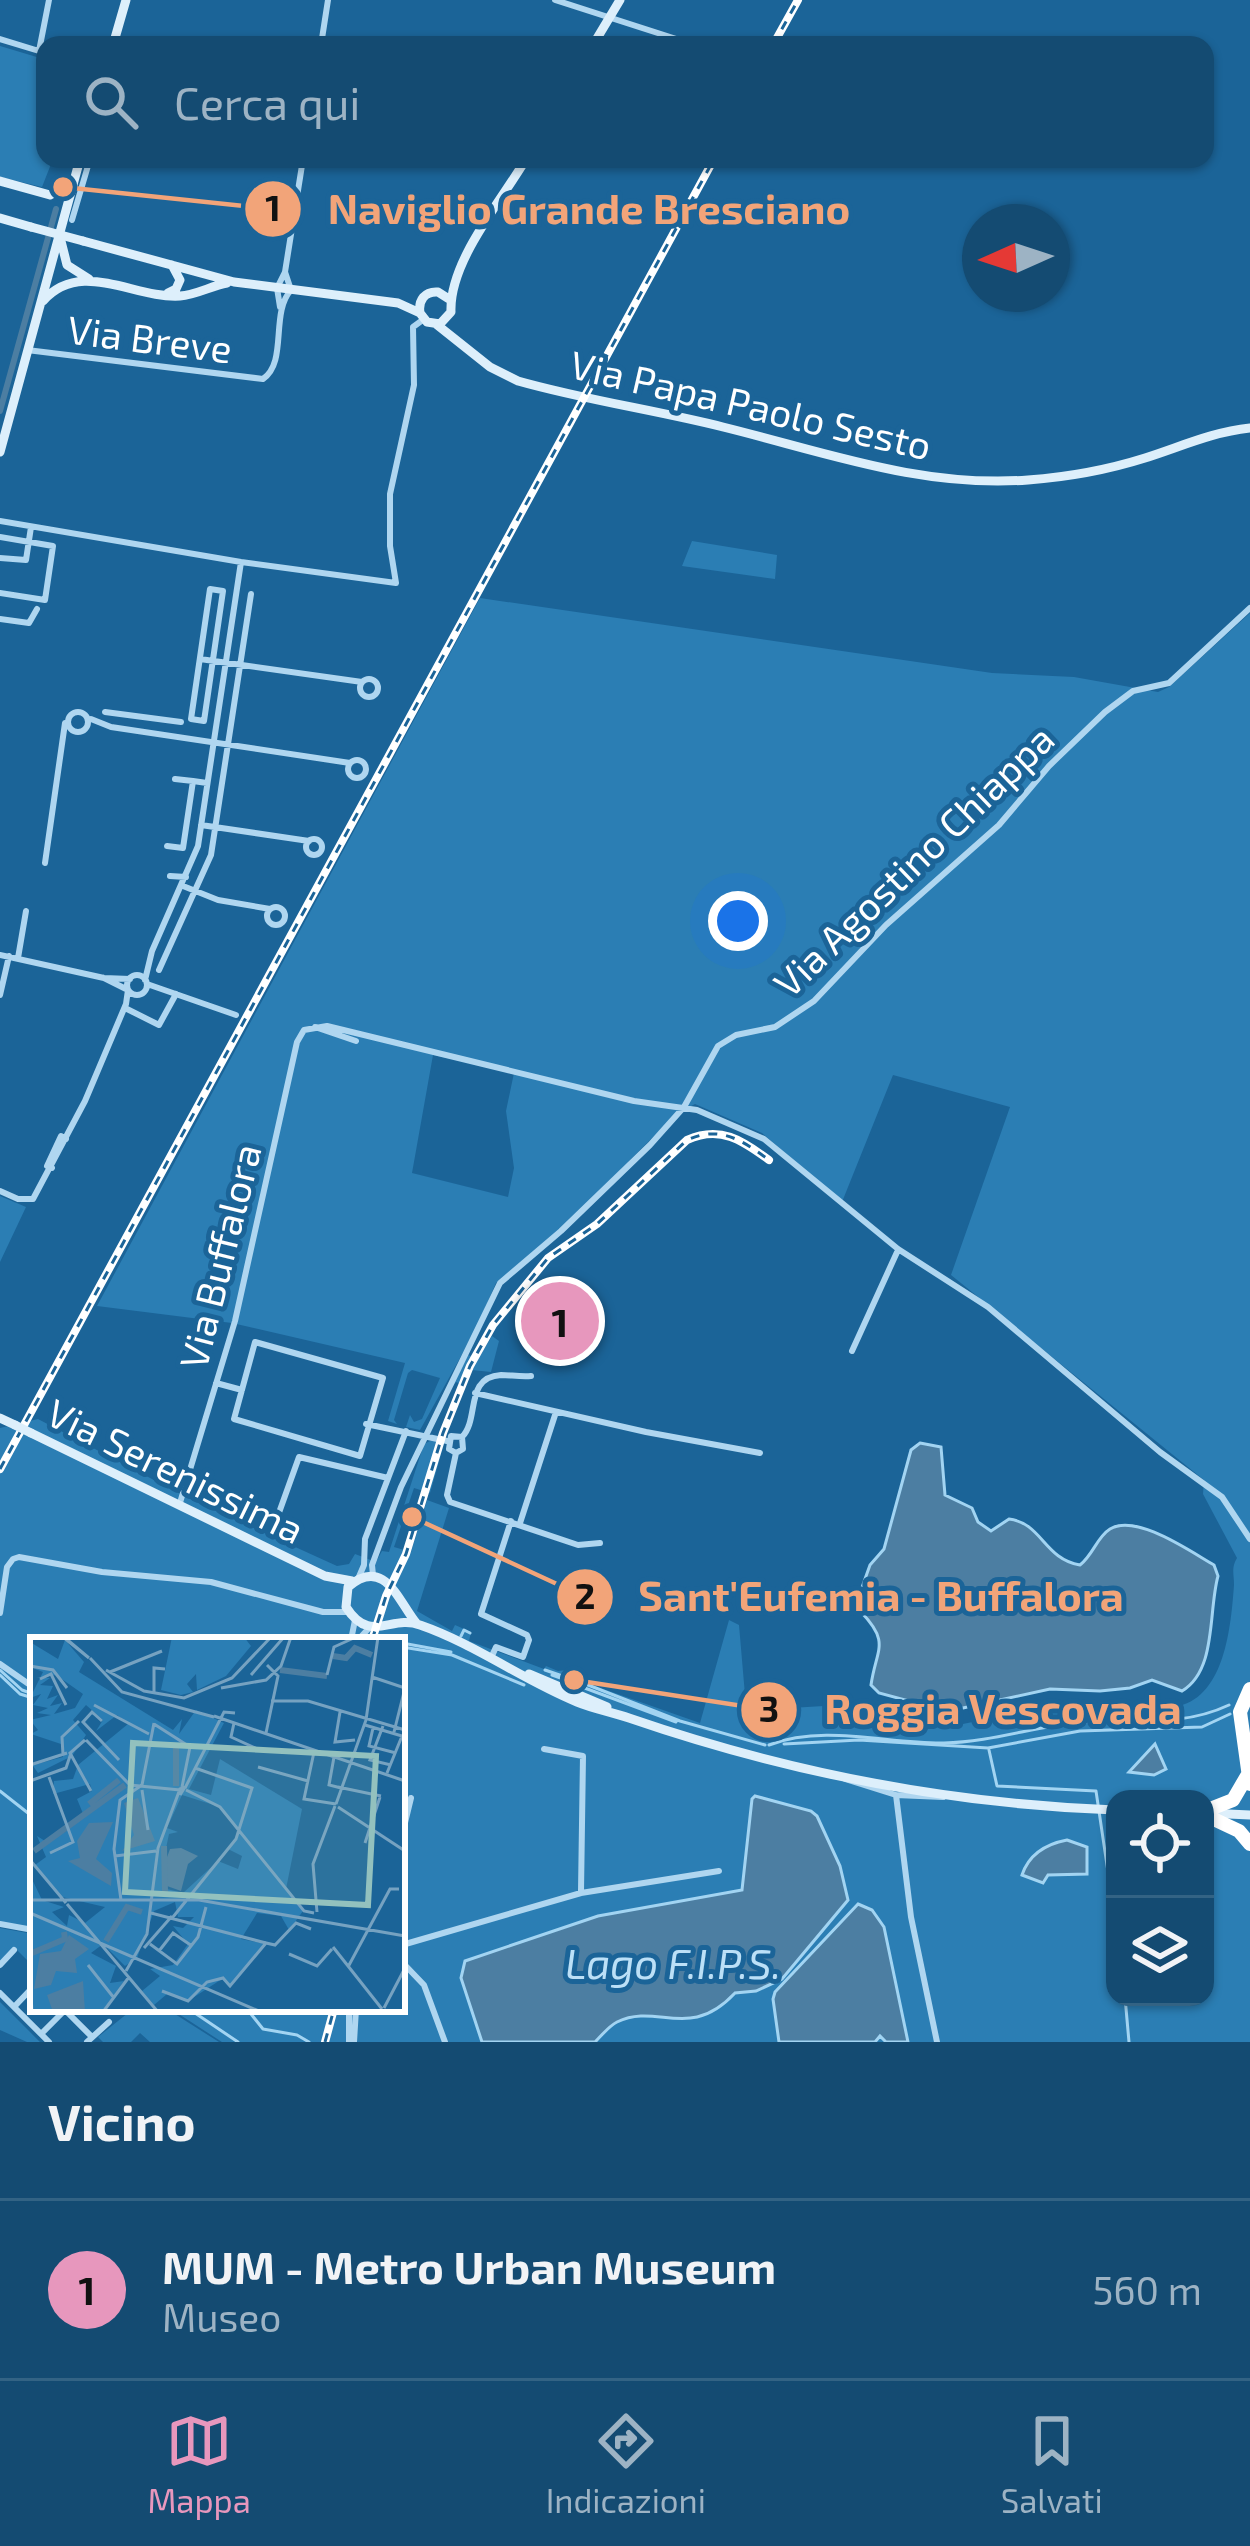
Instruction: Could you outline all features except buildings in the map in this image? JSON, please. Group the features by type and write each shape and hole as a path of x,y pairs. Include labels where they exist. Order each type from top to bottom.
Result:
{"highway":[{"path":"1214,1809 1233,1800 1249,1780 1240,1712 1250,1689"},
{"path":"1214,1818 1250,1844"}],"street":[{"path":"41,36 48,0"},
{"path":"116,36 126,0"},
{"path":"322,36 328,0"},
{"path":"555,0 668,36"},
{"path":"598,36 620,0"},
{"path":"0,39 36,50"},
{"path":"65,224 77,168"},
{"path":"0,452 37,310 87,168"},
{"path":"280,310 277,288 284,272 301,168"},
{"path":"0,218 234,282 390,302 436,324 449,316 449,299 460,268 521,168"},
{"path":"0,181 50,195 74,180"},
{"path":"50,195 65,224 67,265 94,281"},
{"path":"168,294 179,283 172,265"},
{"path":"0,518 241,562 396,583 390,494 414,385 413,327 422,316 421,301 460,268"},
{"path":"284,272 292,290"},
{"path":"168,294 183,290 198,273"},
{"path":"189,294 199,284 198,273"},
{"path":"37,310 65,284 94,281 189,294 234,282"},
{"path":"280,310 292,290"},
{"path":"390,302 430,293 449,299"},
{"name":"Via Breve","path":"26,350 263,380 273,370 280,310"},
{"name":"Via Papa Paolo Sesto","path":"449,316 461,341"},
{"name":"Via Papa Paolo Sesto","path":"436,324 490,367 525,383 933,478 998,482 1063,477 1250,428"},
{"path":"0,558 25,561 31,527"},
{"path":"0,537 53,546 45,601 0,593"},
{"path":"0,1191 33,1199 118,1024 144,988 152,952 198,846 241,562"},
{"path":"210,589 223,591 204,721 191,718 200,658 210,589"},
{"path":"159,970 212,855 251,594"},
{"path":"0,619 29,623 38,608"},
{"name":"Via Agostino Chiappa","path":"375,1578 372,1565 424,1436 500,1283 576,1217 684,1107 718,1046 736,1035 775,1027 814,1001 886,925 999,825 1049,766 1105,712 1133,691 1169,683 1250,608"},
{"path":"200,658 362,682"},
{"path":"104,712 181,722"},
{"path":"45,863 71,713 111,727"},
{"path":"141,731 143,717"},
{"path":"88,729 91,719"},
{"path":"66,729 111,727 350,763"},
{"path":"176,779 207,783"},
{"path":"167,846 183,848 193,781"},
{"path":"201,825 308,841"},
{"path":"170,875 218,900 270,909"},
{"path":"0,995 26,911"},
{"path":"160,932 174,939"},
{"path":"118,1024 132,977 152,952"},
{"path":"9,956 104,978 128,990 176,994 236,1015"},
{"path":"104,978 132,977 144,988"},
{"path":"127,1009 159,1025 176,994"},
{"path":"315,1026 363,1032 634,1101 684,1107 760,1136 898,1249 988,1307 1039,1356 1222,1497 1250,1539"},
{"path":"315,1026 356,1041"},
{"name":"Via Buffalora","path":"179,1506 235,1321 297,1042 304,1030 315,1026"},
{"path":"853,1351 898,1249"},
{"path":"255,1342 383,1378 368,1423 364,1451 356,1456 234,1419 255,1342"},
{"path":"462,1437 472,1425 475,1393 487,1380 531,1376"},
{"path":"216,1383 242,1390"},
{"path":"475,1393 760,1453"},
{"path":"491,1658 496,1647 523,1657 529,1640 481,1614 556,1412"},
{"name":"Via Serenissima","path":"0,1418 325,1576 375,1578"},
{"path":"368,1423 447,1441"},
{"path":"335,1612 364,1565 365,1539 406,1431"},
{"path":"447,1441 453,1435 462,1437"},
{"path":"462,1437 464,1446 456,1453 447,1495 450,1502 578,1545 600,1543"},
{"path":"447,1441 448,1449 456,1453"},
{"path":"299,1530 276,1521 299,1456 388,1478"},
{"path":"0,1613 7,1567 19,1557 103,1572 211,1582 352,1615 370,1627"},
{"name":"Via Serenissima","path":"325,1576 344,1597 352,1615"},
{"path":"375,1578 394,1588 417,1624"},
{"path":"398,1623 405,1607"},
{"path":"352,1615 355,1637"},
{"path":"356,1637 370,1627 417,1624 545,1688 698,1741 842,1778 946,1796"},
{"path":"0,1664 30,1685"},
{"path":"512,1669 622,1716"},
{"path":"545,1688 576,1693"},
{"path":"544,1749 583,1756 581,1893"},
{"path":"842,1778 891,1795 1106,1809"},
{"path":"891,1795 937,2042"},
{"path":"405,1823 411,1798"},
{"path":"1214,1813 1250,1815"},
{"path":"405,1945 581,1893 718,1871"},
{"path":"0,1924 30,1929"},
{"path":"0,1965 14,1950"},
{"path":"405,1965 424,1985 445,2042"},
{"path":"14,2007 30,1990"},
{"path":"0,1993 49,2042"},
{"path":"41,2035 63,2012"},
{"path":"67,2012 90,2039 109,2021"},
{"path":"351,2042 352,2012"}],"shaded area":[{"path":"0,46 36,57 36,168 49,168 42,187 0,177"},
{"path":"692,541 777,555 775,579 682,566"},
{"path":"480,598 992,673 1074,677 1158,692 1250,613 1250,2042 222,2042 176,2012 405,2012 405,1637 30,1637 30,1927 0,1922 0,1428 38,1419 190,1499 337,1566 349,1564 355,1554 376,1562 382,1551 389,1552 424,1444 432,1440 444,1444 430,1493 414,1488 394,1547 411,1552 427,1500 449,1508 417,1611 452,1631 455,1625 471,1632 469,1641 544,1669 578,1669 575,1679 700,1723 729,1620 739,1625 745,1695 750,1703 774,1709 857,1704 918,1723 953,1726 1061,1704 1179,1706 1207,1688 1223,1657 1237,1558 1203,1494 1204,1480 951,1275 1010,1107 893,1075 842,1202 762,1133 695,1104 676,1114 560,1230 496,1283 420,1430 406,1427 410,1415 414,1422 422,1419 440,1378 408,1373 394,1420 397,1424 388,1421 405,1363 232,1323 97,1306","holes":["433,1055 514,1073 506,1111 514,1168 508,1197 412,1173"]},
{"path":"0,1196 26,1207 0,1262"},
{"path":"492,1336 499,1341 491,1372 472,1370 465,1386 456,1382 452,1387 468,1355 478,1359"},
{"path":"0,1928 30,1933 30,1963 16,1949 0,1965"},
{"path":"0,2002 40,2042 27,2042 0,2030"},
{"path":"129,2012 172,2012 219,2042 150,2042 140,2033 131,2042 103,2042 98,2037"}],"water":[{"path":"920,1443 941,1447 945,1495 972,1508 978,1522 991,1531 1009,1519 1020,1522 1058,1556 1080,1565 1110,1529 1134,1526 1163,1536 1214,1565 1218,1576 1209,1639 1193,1682 1182,1691 1152,1680 1100,1691 1050,1689 963,1708 931,1707 879,1693 871,1685 879,1639 861,1612 860,1593 870,1565 884,1549 911,1450"},
{"path":"1155,1744 1166,1769 1154,1775 1129,1772"},
{"name":"Lago F.I.P.S.","path":"755,1796 817,1816 840,1866 848,1900 782,1979 756,1991 735,1993 703,2015 632,2017 617,2022 595,2042 482,2042 461,1978 465,1961 598,1916 742,1890"},
{"path":"1067,1840 1087,1847 1087,1874 1048,1875 1043,1883 1022,1875 1039,1851"},
{"name":"Lago F.I.P.S.","path":"858,1904 872,1910 884,1927 908,2042 886,2042 880,2036 875,2042 779,2042 775,1992"}],"waterway":[{"path":"0,411 56,209"},
{"path":"461,1636 464,1630 470,1633"},
{"path":"405,1644 451,1652"},
{"path":"405,1647 452,1655 524,1685"},
{"path":"0,1670 30,1693"},
{"path":"545,1670 574,1680"},
{"path":"0,1675 30,1697"},
{"path":"552,1675 572,1682"},
{"path":"583,1683 680,1721 765,1745"},
{"path":"582,1687 676,1722"},
{"path":"769,1745 834,1735 962,1742 1083,1722 1193,1717 1229,1705"},
{"path":"784,1744 859,1740 988,1748 1080,1731 1202,1727 1230,1714"},
{"path":"989,1750 997,1786 1096,1791 1112,1898"},
{"path":"0,1791 30,1815"},
{"path":"1126,2006 1129,2042"},
{"path":"193,2012 238,2042"},
{"path":"249,2012 263,2029 309,2042"}],"railway":[{"path":"778,36 798,0"},
{"path":"0,1469 709,168"},
{"path":"373,1637 470,1366 493,1325 548,1258 597,1224 687,1140 720,1134 769,1160"},
{"path":"325,2042 333,2012"}],"place":[{"name":"Naviglio Grande Bresciano","path":"63,187"},
{"name":"MUM - Metro Urban Museum","path":"560,1321"},
{"name":"Sant'Eufemia - Buffalora","path":"412,1517"},
{"name":"Roggia Vescovada","path":"574,1680"}]}
